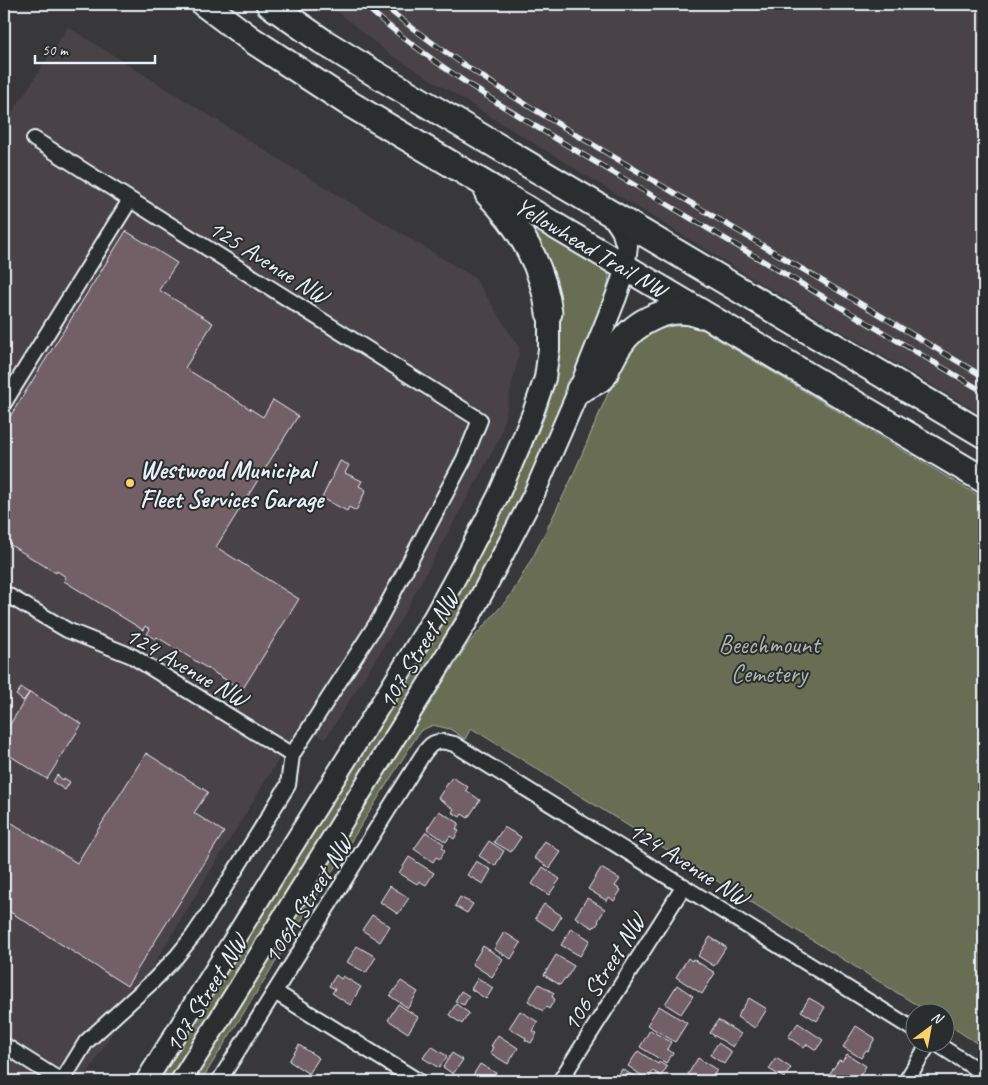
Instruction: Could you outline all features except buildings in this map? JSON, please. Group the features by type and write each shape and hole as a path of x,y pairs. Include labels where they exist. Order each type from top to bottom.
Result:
{"highway":[{"name":"Yellowhead Trail NW","path":"204,4 252,40 350,104 984,480"},
{"name":"Yellowhead Trail NW","path":"269,4 369,70 984,435"},
{"path":"447,162 488,194 512,221 539,272 547,296 549,313"},
{"path":"579,390 603,377 619,346 634,328 645,322 658,316 684,312 696,313 716,321"}],"main road":[{"name":"107 Street NW","path":"181,1081 468,620 530,503 579,390 623,277 627,246 622,230 612,215"},
{"name":"107 Street NW","path":"146,1081 390,689 434,617 464,562 498,496 540,394 545,378 549,349 549,313"}],"street":[{"name":"125 Avenue NW","path":"34,140 480,420"},
{"path":"4,403 130,200"},
{"name":"107 Street NW","path":"61,1081 86,1042 153,981 177,956 212,908 288,785 292,755 378,623 464,459 480,420"},
{"name":"124 Avenue NW","path":"4,592 67,630 132,656 292,755"},
{"name":"124 Avenue NW","path":"435,742 454,744 906,1025"},
{"name":"106A Street NW","path":"219,1081 420,759 428,747 435,742"},
{"name":"106 Street NW","path":"560,1081 684,886"},
{"path":"276,992 418,1081"},
{"path":"4,1045 61,1081"},
{"path":"906,1081 925,1052"},
{"path":"948,1052 984,1074"}],"shaded area":[{"path":"328,4 984,4 984,416 750,277 388,53"},
{"path":"68,27 290,166 475,278 520,349 500,438 400,621 325,739 300,724 83,1081 4,1081 4,125"}],"green space":[{"path":"532,225 606,268 609,276 607,291 539,455 494,548 407,699 168,1081 156,1081 509,493 531,449 547,411 554,381 530,228"},
{"name":"Beechmount Cemetery","path":"690,325 707,331 714,337 984,499 984,1048 956,1030 956,1002 912,1002 471,728 465,739 450,729 433,725 420,731 201,1081 193,1081 468,644 511,595 535,553 570,482 609,391 627,355 644,337 663,327"}],"railway":[{"path":"363,4 427,55 495,101 984,392"},
{"path":"382,4 444,51 509,94 984,377"}],"place":[{"name":"Westwood Municipal Fleet Services Garage","path":"130,483"}]}
